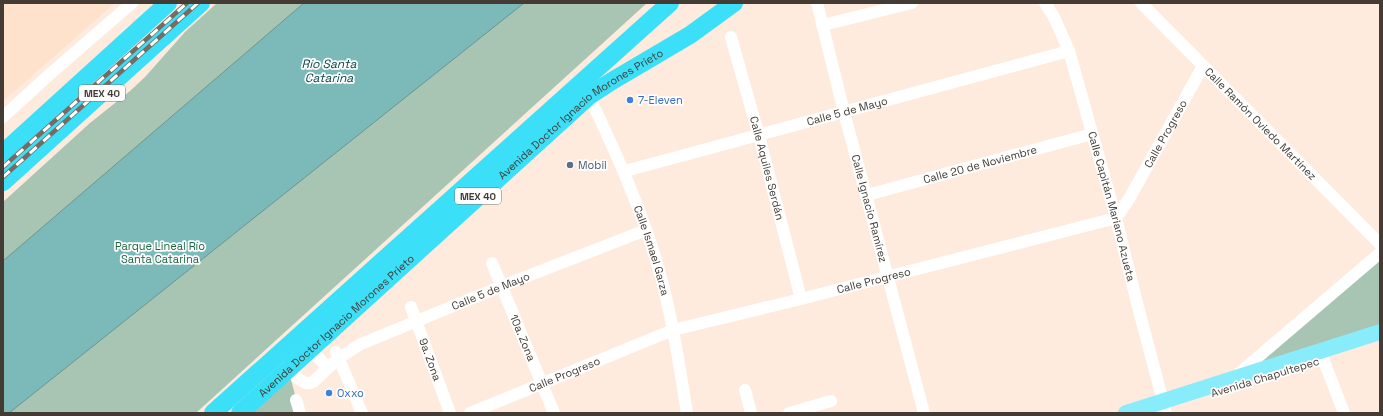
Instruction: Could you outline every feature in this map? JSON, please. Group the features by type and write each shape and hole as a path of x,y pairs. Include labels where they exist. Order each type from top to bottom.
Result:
{"highway":[{"name":"MEX 40","path":"5,152 168,3"},
{"name":"MEX 40","path":"3,182 201,3"},
{"name":"Avenida Doctor Ignacio Morones Prieto","path":"213,413 670,3"},
{"name":"Avenida Doctor Ignacio Morones Prieto","path":"240,413 589,96 690,35 734,3"},
{"path":"612,81 655,17"}],"main road":[{"path":"1322,355 1380,332"},
{"name":"Avenida Chapultepec","path":"1126,413 1161,409 1231,383 1322,355 1380,341"}],"street":[{"name":"Calle Ignacio Ramírez","path":"817,3 844,112 924,413"},
{"path":"823,25 912,3"},
{"name":"Calle Capitán Mariano Azueta","path":"1046,3 1069,51 1116,218 1161,409"},
{"name":"Calle Ramón Oviedo Martínez","path":"1141,3 1380,244"},
{"path":"3,117 131,4"},
{"name":"Calle Aquiles Serdán","path":"731,37 759,136 801,299"},
{"name":"Calle 5 de Mayo","path":"624,171 759,136 1069,51"},
{"name":"Calle Progreso","path":"470,413 673,330 801,299 1116,218 1129,199 1203,66"},
{"name":"Calle Ismael Garza","path":"589,96 624,171 646,230 663,284 673,330 687,413"},
{"name":"Calle 20 de Noviembre","path":"867,195 1092,134"},
{"name":"Calle 5 de Mayo","path":"288,369 308,384 314,382 338,355 361,344 502,286 646,230"},
{"path":"1231,383 1380,253"},
{"name":"10a. Zona","path":"492,263 543,383 554,413"},
{"name":"9a. Zona","path":"411,307 450,413"},
{"path":"310,349 328,368"},
{"path":"338,355 362,413"},
{"path":"1322,355 1344,413"},
{"path":"745,390 751,413"},
{"path":"296,400 300,413"},
{"path":"789,413 831,401"}],"shaded area":[{"path":"3,3 115,3 3,101"}],"green space":[{"name":"Parque Lineal Río Santa Catarina","path":"217,3 647,3 196,413 3,413 3,202 90,123 130,91 145,77 185,32"},
{"path":"1380,253 1380,332 1253,372 1251,364"},
{"path":"288,369 300,413 240,413"}],"water":[{"name":"Río Santa Catarina","path":"304,3 524,3 9,413 3,413 3,261"}],"railway":[{"path":"3,167 187,3"},
{"path":"3,177 198,3"}],"place":[{"name":"7-Eleven","path":"630,100"},
{"name":"Mobil","path":"570,165"},
{"name":"Oxxo","path":"329,393"}]}
